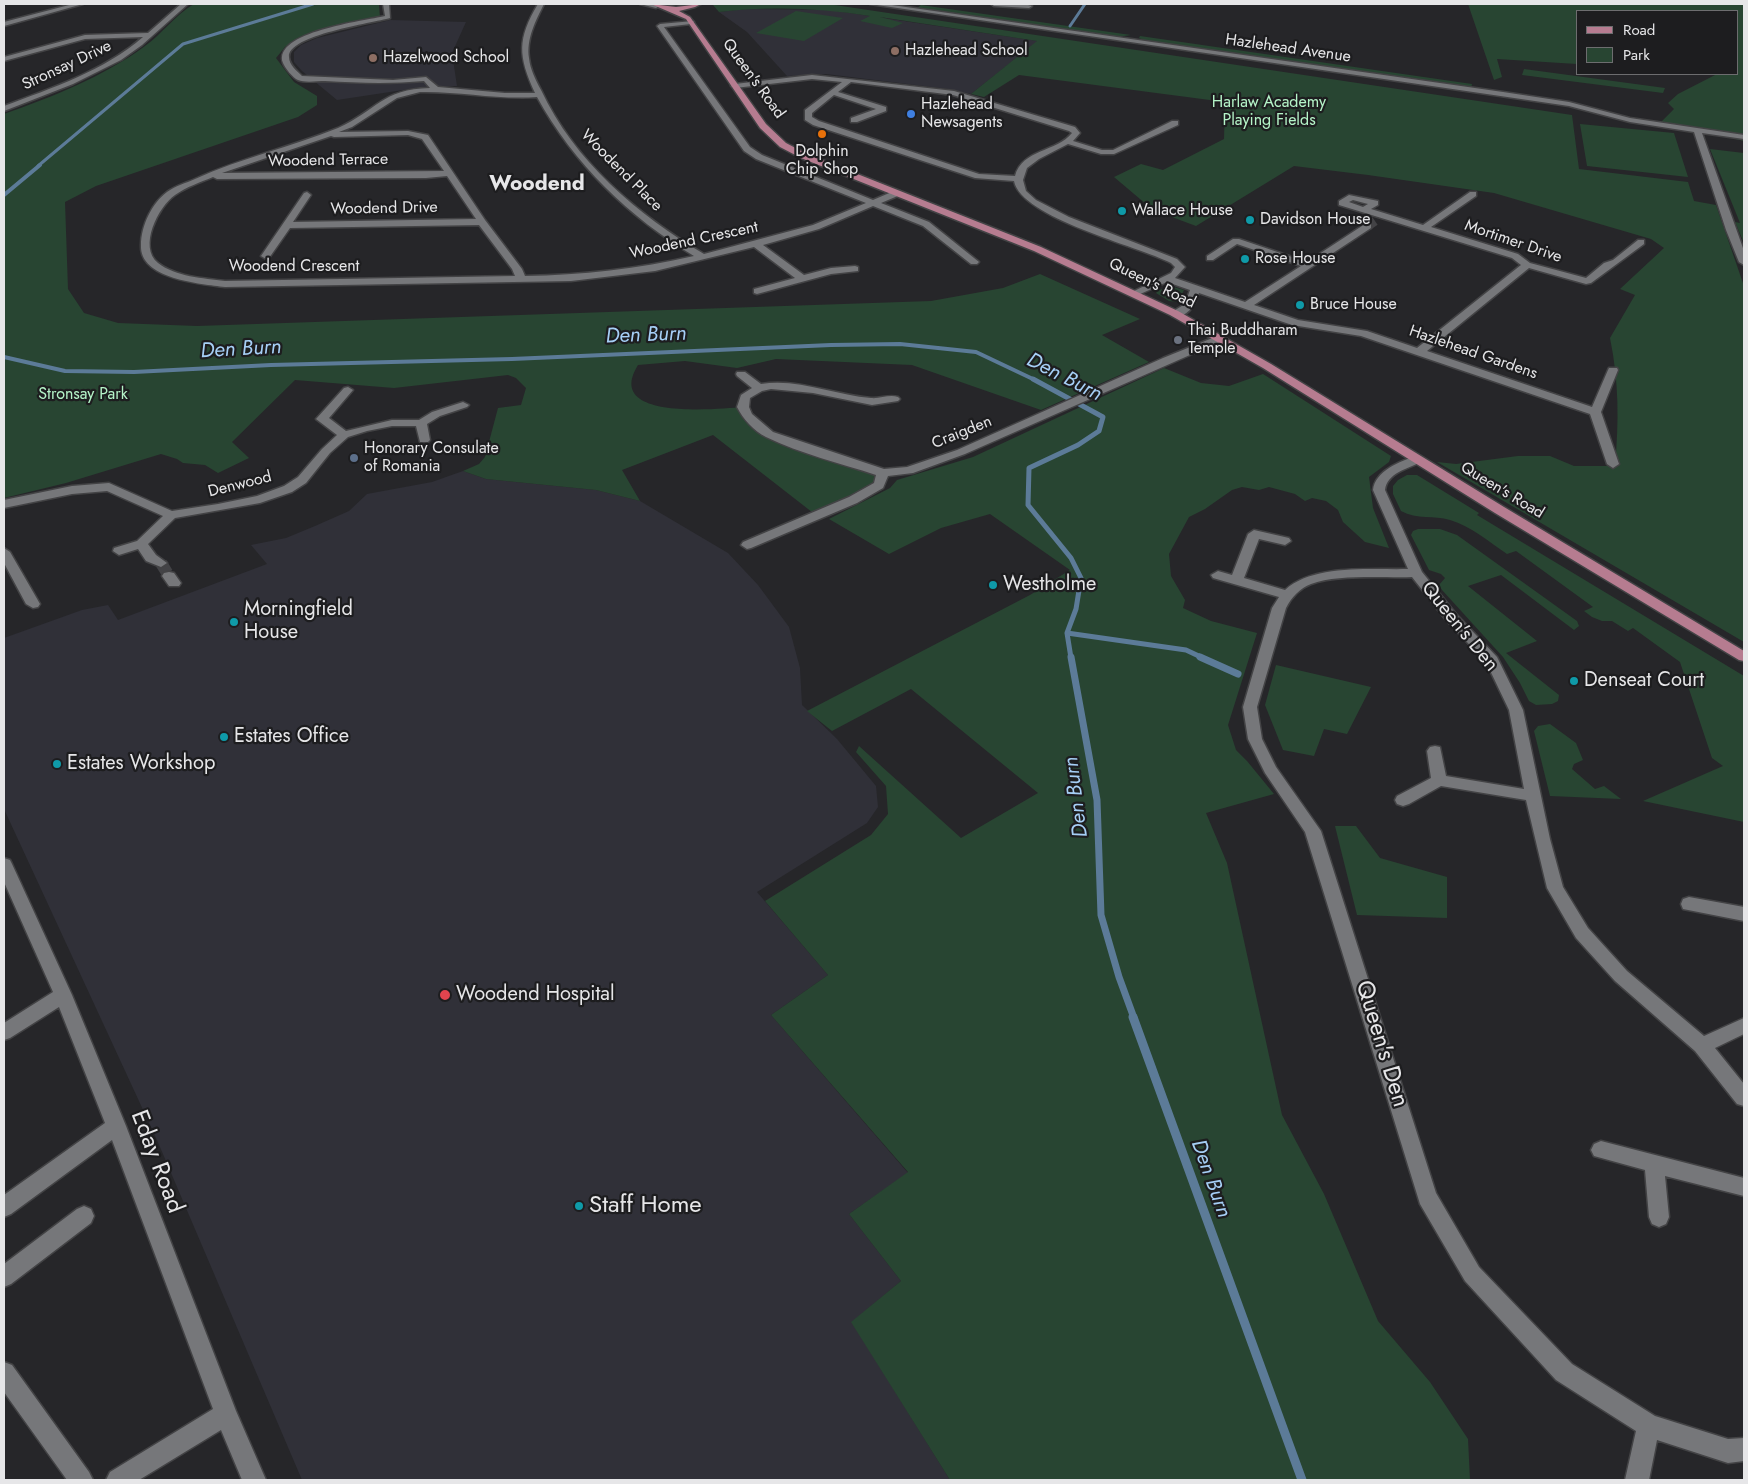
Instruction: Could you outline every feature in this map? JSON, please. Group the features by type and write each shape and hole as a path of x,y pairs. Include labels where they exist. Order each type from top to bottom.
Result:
{"main road":[{"path":"655,5 670,9 690,7 698,4"},
{"path":"687,21 690,7"},
{"name":"Queen's Road","path":"670,9 687,21 763,126 783,145 804,156 1010,238 1135,293 1176,314 1220,338 1417,460 1744,657"}],"street":[{"path":"4,24 80,4"},
{"name":"Stronsay Drive","path":"4,109 97,70 134,48 185,4"},
{"path":"386,4 388,17 314,35 289,47 284,57 288,66 300,78 393,82 426,79 436,90"},
{"name":"Woodend Place","path":"541,4 530,28 525,61 539,96 565,137 638,214 665,234 703,257"},
{"path":"643,4 655,5"},
{"name":"Hazlehead Avenue","path":"873,4 1569,104 1630,120 1744,137"},
{"path":"909,8 917,4"},
{"path":"994,4 1008,8 1029,6"},
{"path":"687,21 660,26 747,149 758,157 926,224 970,259 949,259"},
{"path":"4,60 85,37 149,35"},
{"path":"735,86 812,77 849,80 964,96 1072,129 1076,133 1068,142 1036,157 1020,170 1018,179 1023,193 1042,208 1174,261 1180,268 1174,276 1135,293"},
{"path":"849,80 808,112 808,118 816,123 978,176 1018,179"},
{"name":"Woodend Crescent","path":"539,96 518,97 436,90 411,91 393,96 351,124 208,176 168,196 151,221 145,251 151,262 166,271 187,279 234,284 571,278 655,268 756,244 816,227 897,193"},
{"path":"834,93 882,109 854,120"},
{"path":"1068,142 1102,152 1114,152 1175,123"},
{"path":"1698,130 1731,230 1744,262"},
{"path":"324,135 418,134 425,137 482,222 517,269 521,279"},
{"name":"Woodend Terrace","path":"208,176 406,175 448,172"},
{"path":"1424,228 1473,194"},
{"name":"Woodend Drive","path":"282,250 268,253 287,224 308,199"},
{"name":"Mortimer Drive","path":"1364,210 1376,221 1424,228 1515,256 1527,265 1586,281 1591,280 1607,265 1616,262 1642,242"},
{"path":"1246,306 1376,221"},
{"name":"Woodend Drive","path":"287,224 482,222"},
{"path":"1210,258 1236,242 1308,264"},
{"path":"756,244 802,278"},
{"path":"1418,352 1527,265"},
{"path":"757,291 831,271 855,270"},
{"name":"Hazlehead Gardens","path":"1167,279 1296,323 1363,333 1595,412"},
{"path":"1176,314 1189,306 1195,290"},
{"name":"Craigden","path":"760,388 745,397 743,407 748,416 769,434 814,451 883,473 909,470 961,452 1220,338"},
{"path":"1613,464 1595,412 1614,370"},
{"path":"741,374 760,388 771,386 813,390 872,402 894,400"},
{"path":"344,435 322,419 348,390"},
{"path":"872,402 873,416"},
{"name":"Denwood","path":"171,515 260,499 288,489 302,480 326,451 344,435 392,423 421,423 436,414 463,405"},
{"path":"421,423 424,440"},
{"name":"Queen's Den","path":"1417,460 1387,474 1380,482 1379,490 1416,573 1451,617 1492,660 1516,710 1542,839 1555,888 1582,933 1621,976 1702,1045 1744,1098"},
{"path":"747,545 853,500 879,485 883,473"},
{"path":"4,504 72,490 109,488 171,515 141,544 119,551"},
{"path":"1237,579 1254,534 1285,540"},
{"path":"141,544 151,558 161,563"},
{"path":"4,552 33,604"},
{"name":"Queen's Den","path":"1416,573 1338,576 1306,582 1286,595 1279,608 1250,707 1255,739 1270,770 1313,832 1351,948 1427,1197 1472,1274 1564,1372 1649,1426 1728,1451 1744,1449"},
{"path":"1218,575 1237,579 1286,595"},
{"path":"1435,751 1439,780"},
{"path":"1403,800 1439,780 1534,796"},
{"name":"Eday Road","path":"4,864 63,995 116,1126 226,1414 254,1480"},
{"path":"1689,904 1744,914"},
{"path":"4,1032 63,995"},
{"path":"1702,1045 1744,1026"},
{"path":"4,1207 116,1126"},
{"path":"1601,1150 1744,1187"},
{"path":"1654,1164 1659,1217"},
{"path":"4,1276 84,1216"},
{"path":"4,1373 81,1480"},
{"path":"118,1480 226,1414"},
{"path":"1637,1480 1649,1426"}],"shaded area":[{"name":"Hazlehead School","path":"744,9 830,10 1038,41 971,94 948,89 826,74 787,76 747,32 719,12"},
{"name":"Hazelwood School","path":"390,20 466,22 452,53 457,86 423,87 337,100 294,62 294,52 301,45 317,38"},
{"name":"Woodend Hospital","path":"463,471 486,479 596,490 640,501 728,553 758,585 789,627 800,668 802,705 837,739 876,786 878,807 867,823 757,892 828,975 771,1015 908,1173 849,1214 901,1281 852,1322 950,1480 302,1480 157,1140 4,809 4,638 82,610 108,605 118,620 267,564 251,545 286,538 315,526 349,511 367,494 432,482"}],"green space":[{"name":"Stronsay Park","path":"194,4 372,4 379,5 380,18 298,39 285,47 276,58 294,82 317,96 317,105 298,117 96,186 65,202 68,289 84,313 118,323 197,326 931,301 1003,288 1040,274 1140,319 1102,335 1149,362 1041,410 912,365 776,359 737,368 685,361 638,365 631,383 636,395 649,403 668,408 689,409 743,407 769,434 883,473 879,485 817,516 713,435 622,470 640,501 596,490 486,479 463,471 479,464 485,457 498,408 521,405 526,388 516,378 508,375 394,388 295,380 232,442 249,458 218,473 205,465 183,463 161,454 66,483 4,498 4,114 40,101 95,77 145,46"},
{"name":"Harlaw Academy Playing Fields","path":"828,4 1572,115 1579,169 1688,182 1694,201 1716,205 1744,286 1744,642 1437,462 1456,464 1518,456 1550,456 1574,466 1615,466 1617,402 1610,338 1635,295 1620,289 1664,248 1651,239 1494,193 1294,166 1196,226 1153,210 1114,177 1141,164 1163,170 1224,139 1225,102 1019,75 984,97 971,94 1037,41 880,17 903,23 892,28 860,21 870,16 832,11 776,9 719,12 713,5"},
{"path":"1468,4 1744,4 1744,141 1661,122 1674,109 1668,103 1678,94 1715,75 1738,75 1738,10 1576,10 1576,64 1497,59 1502,77 1494,80"},
{"path":"921,5 1131,35 1117,37 916,9"},
{"path":"796,11 843,18 804,41 756,33"},
{"path":"1140,36 1472,84 1471,89 1146,41 1139,38"},
{"path":"1524,69 1665,88 1663,93 1522,75"},
{"path":"1580,124 1674,133 1688,177 1587,166"},
{"path":"1710,149 1744,153 1744,243 1735,222 1740,223"},
{"path":"1170,286 1184,290 1178,302 1169,301 1156,293"},
{"path":"1164,368 1201,383 1229,386 1263,374 1391,456 1389,462 1369,477 1373,508 1389,548 1365,542 1343,522 1338,510 1326,501 1312,498 1305,501 1295,494 1269,487 1259,490 1242,487 1232,490 1205,509 1189,517 1169,554 1171,576 1185,600 1183,608 1211,621 1257,633 1228,725 1236,750 1274,794 1206,813 1227,863 1282,1115 1324,1194 1378,1321 1430,1382 1468,1439 1470,1480 950,1480 851,1322 901,1281 849,1214 908,1172 771,1015 828,975 765,901 871,835 888,814 886,786 856,752 859,746 961,838 1038,793 911,689 832,731 807,711 1030,595 1070,570 990,514 941,528 889,554 829,519 890,488 897,480 973,457"},
{"path":"1407,475 1417,475 1479,513 1477,515 1744,676 1744,822 1643,801 1723,766 1712,758 1680,662 1633,628 1628,631 1612,621 1602,621 1592,617 1584,611 1593,607 1516,551 1507,554 1473,530 1458,523 1444,519 1413,516 1401,511 1393,494 1393,486 1398,480"},
{"path":"1418,529 1440,529 1457,535 1577,621 1579,626 1574,630 1501,575 1468,586 1537,641 1506,653 1559,695 1558,701 1552,704 1536,705 1529,701 1503,657 1442,590 1439,585 1445,578 1441,574 1429,570 1411,535 1413,531"},
{"path":"1276,665 1371,687 1347,734 1324,729 1314,756 1283,750 1265,705"},
{"path":"1550,724 1576,743 1583,760 1574,764 1572,769 1595,789 1604,786 1621,799 1550,796 1534,731 1538,726"},
{"path":"1335,826 1356,826 1380,858 1447,877 1447,918 1357,915"}],"waterway":[{"name":"Den Burn","path":"38,166 183,44 313,4"},
{"path":"1070,26 1085,4"},
{"name":"Den Burn","path":"4,195 40,165"},
{"name":"Den Burn","path":"4,357 65,371 134,372 271,365 512,359 831,345 900,344 976,352 1034,379"},
{"name":"Den Burn","path":"1034,379 1103,417 1099,431 1078,445 1029,468 1028,505 1071,558 1081,578 1076,609 1067,633"},
{"path":"1067,633 1186,650 1203,658"},
{"name":"Den Burn","path":"1067,633 1071,658"},
{"name":"Den Burn","path":"1071,657 1097,800 1101,915 1119,977 1134,1018"},
{"path":"1200,657 1238,674"},
{"name":"Den Burn","path":"1133,1017 1302,1480"}],"tunnel":[{"path":"1368,226 1375,221"},
{"path":"161,563 169,576"}],"place":[{"name":"Hazlehead School","path":"895,51"},
{"name":"Hazelwood School","path":"373,58"},
{"name":"Hazlehead Newsagents","path":"911,114"},
{"name":"Dolphin Chip Shop","path":"822,134"},
{"name":"Wallace House","path":"1122,211"},
{"name":"Davidson House","path":"1250,220"},
{"name":"Rose House","path":"1245,259"},
{"name":"Bruce House","path":"1300,305"},
{"name":"Thai Buddharam Temple","path":"1178,340"},
{"name":"Honorary Consulate of Romania","path":"354,458"},
{"name":"Westholme","path":"993,585"},
{"name":"Morningfield House","path":"234,622"},
{"name":"Denseat Court","path":"1574,681"},
{"name":"Estates Office","path":"224,737"},
{"name":"Estates Workshop","path":"57,764"},
{"name":"Woodend Hospital","path":"445,995"},
{"name":"Staff Home","path":"579,1206"}],"district":[{"name":"Woodend","path":"537,185"}]}
